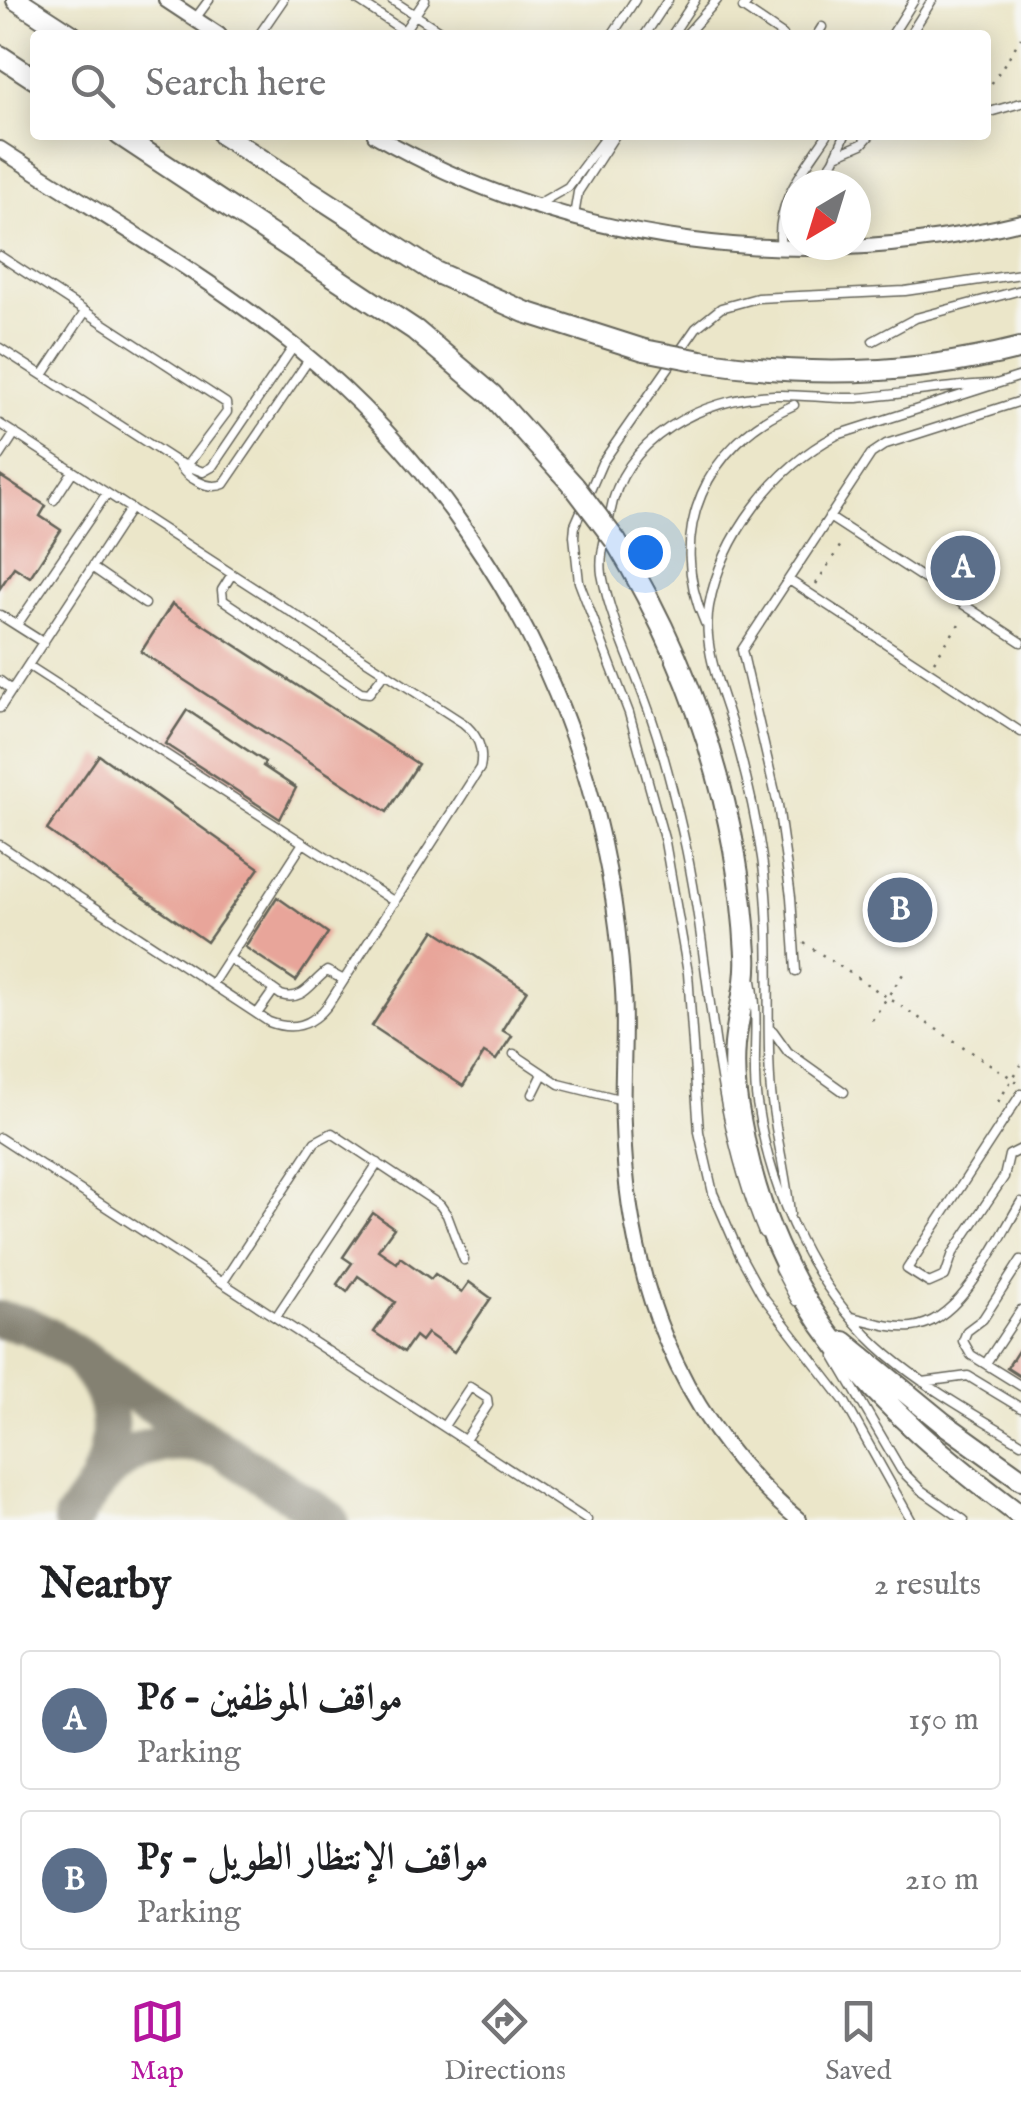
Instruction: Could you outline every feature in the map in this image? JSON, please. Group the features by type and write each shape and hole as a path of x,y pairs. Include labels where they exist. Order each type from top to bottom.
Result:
{"street":[{"path":"17,0 62,30"},
{"path":"166,0 212,30"},
{"path":"0,56 30,76"},
{"path":"128,140 415,330 492,396 574,486 615,540 664,625 706,732 728,810 747,958 734,1046 740,1121 767,1217 815,1319 870,1386 955,1466 1021,1516"},
{"path":"231,140 436,272 524,312 644,350 784,371 853,372 922,367 1015,351"},
{"path":"385,140 472,182 574,216 678,239 781,247"},
{"path":"0,149 230,299 310,358 386,431 450,510 498,582 555,692 591,794 609,873 624,993 628,1213 661,1334 691,1397 712,1427 755,1480 799,1520"},
{"path":"871,245 914,243 1021,222"},
{"path":"815,1319 943,1423 1021,1479"}],"lane":[{"path":"196,19 209,0"},
{"path":"262,30 283,0"},
{"path":"357,0 402,30"},
{"path":"392,0 438,30"},
{"path":"408,30 425,0"},
{"path":"615,30 635,0"},
{"path":"649,30 668,0"},
{"path":"675,30 694,0"},
{"path":"690,30 717,0"},
{"path":"895,30 914,0"},
{"path":"913,30 932,0"},
{"path":"746,4 777,30"},
{"path":"991,112 1021,103"},
{"path":"535,205 568,188 603,140"},
{"path":"574,216 578,192 612,140"},
{"path":"806,170 824,140"},
{"path":"826,170 843,140"},
{"path":"836,155 866,140"},
{"path":"0,256 226,403 227,412 188,464"},
{"path":"912,1520 845,1402 762,1295 740,1256 714,1192 699,1132 688,973 665,842 629,712 579,582 574,536 575,525 602,463 696,328 721,308 757,298 904,291 1021,274"},
{"path":"874,341 916,318 1021,290"},
{"path":"43,376 86,312"},
{"path":"177,462 203,472 212,467 294,346"},
{"path":"0,348 177,462 184,472 206,485 218,487 224,484 310,358"},
{"path":"708,628 711,598 727,552 758,503 812,449 837,435 1021,376"},
{"path":"964,1520 921,1490 892,1458 844,1370 791,1294 754,1214 736,1158 724,1101 698,906 683,832 654,723 614,615 602,566 614,493 628,467 658,436 695,414 755,396 858,398 992,384"},
{"path":"796,970 778,805 742,650 864,462 878,448 1021,401"},
{"path":"790,1214 772,1098 768,916 760,849 708,628 694,592 690,554 700,497 730,448 760,422 794,404"},
{"path":"0,424 471,730 482,758 480,768 344,980 321,1014 302,1026 280,1026 256,1014 0,845"},
{"path":"0,456 15,434"},
{"path":"54,500 73,471"},
{"path":"18,625 107,493"},
{"path":"0,708 132,508"},
{"path":"829,517 1021,642"},
{"path":"92,568 146,604"},
{"path":"232,574 222,590 222,600 361,692 369,693 385,673"},
{"path":"788,580 1021,732"},
{"path":"0,615 44,643"},
{"path":"30,666 395,902"},
{"path":"0,681 12,690"},
{"path":"212,984 303,843"},
{"path":"229,958 286,996 298,996 327,970 344,980"},
{"path":"747,958 755,1003 758,1108 776,1182 818,1272 850,1317 887,1354 923,1382 1021,1444"},
{"path":"256,1014 274,990"},
{"path":"771,1026 788,1052 844,1092"},
{"path":"514,1054 566,1087 623,1100"},
{"path":"533,1094 543,1074"},
{"path":"1021,1094 906,1269 929,1283 945,1276 953,1253 1004,1177 1009,1155 1021,1149"},
{"path":"224,1282 318,1138 327,1134 337,1135 444,1210 464,1260"},
{"path":"0,1138 587,1520"},
{"path":"276,1317 378,1163"},
{"path":"850,1317 904,1328 939,1319 957,1303 1021,1202"},
{"path":"1021,1260 983,1319 964,1336 967,1352 1021,1386"},
{"path":"986,1363 1021,1310"},
{"path":"923,1382 968,1376 1021,1408"},
{"path":"444,1426 470,1387 485,1396 488,1405 466,1440"}],"path":[{"path":"991,84 1021,38"},
{"path":"809,594 851,531"},
{"path":"926,671 970,608"},
{"path":"794,937 1021,1084"},
{"path":"872,1020 904,971"},
{"path":"998,1102 1021,1064"}],"building":[{"path":"0,476 46,506 40,516 61,530 30,577 14,567 0,588"},
{"path":"172,604 418,764 387,812 141,652"},
{"path":"187,710 265,762 263,766 296,788 280,819 165,744"},
{"path":"99,755 259,868 207,942 47,830"},
{"path":"277,897 328,933 296,981 245,947"},
{"path":"435,930 527,990 502,1030 512,1036 496,1060 484,1053 463,1086 372,1026"},
{"path":"373,1213 394,1228 378,1250 397,1263 400,1257 431,1279 435,1274 462,1292 469,1282 491,1298 454,1352 427,1333 421,1341 415,1336 404,1352 374,1332 395,1302 358,1276 347,1292 337,1284 352,1263 343,1257"},
{"path":"1021,1346 1021,1377 1007,1368"}],"taxiway":[{"path":"0,1320 26,1325 46,1335 330,1520"},
{"path":"83,1362 101,1389 109,1419 108,1450 98,1481"},
{"path":"72,1520 99,1483 128,1456 164,1444 211,1447"}],"place":[{"name":"P6 - مواقف الموظفين","path":"963,568"},
{"name":"P5 - مواقف الإنتظار الطويل","path":"900,910"}]}
